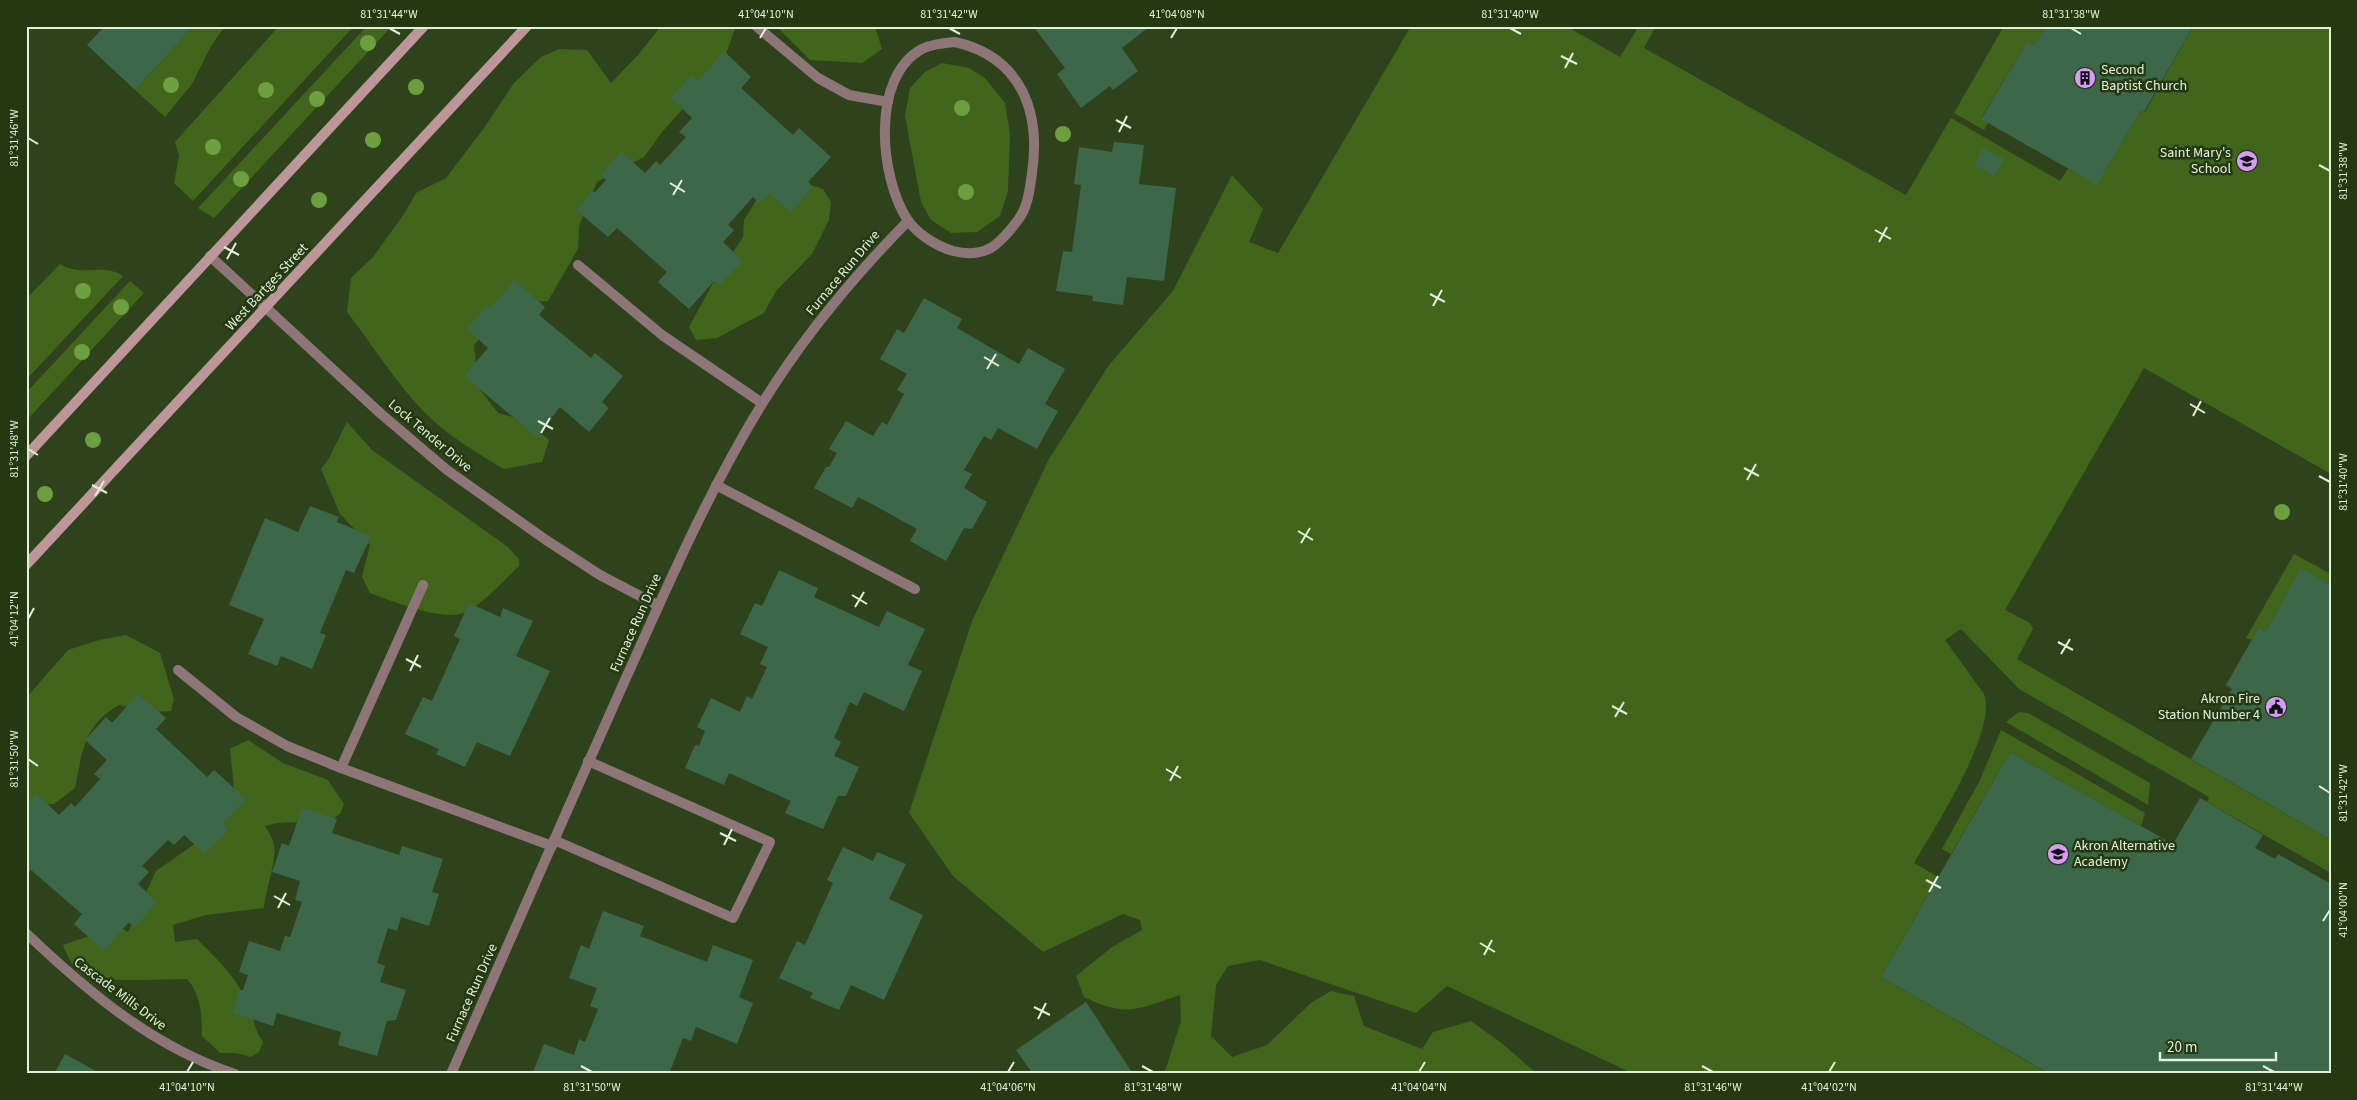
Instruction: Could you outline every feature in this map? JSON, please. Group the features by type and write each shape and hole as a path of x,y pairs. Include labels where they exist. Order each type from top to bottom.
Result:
{"main road":[{"path":"26,456 424,26"},
{"name":"West Bartges Street","path":"26,565 267,308 527,26"}],"street":[{"path":"756,26 818,78 849,95 888,102"},
{"path":"955,42 972,46 993,58 1014,75 1027,100 1033,125 1033,162 1029,194 1021,216 1004,239 986,252 965,254 943,248 925,238 908,221 890,182 886,145 888,102 894,82 905,64 921,50 939,43 955,42"},
{"name":"Furnace Run Drive","path":"451,1074 657,606 716,485 762,403 823,315 866,264 908,221"},
{"name":"Lock Tender Drive","path":"210,256 380,413 447,470 546,540 600,575 657,606"},
{"path":"578,265 662,335 762,403"},
{"path":"716,485 915,589"},
{"path":"341,768 423,585"},
{"path":"178,670 236,717 263,734 341,768 553,843 732,918 770,842 588,761"},
{"name":"Cascade Mills Drive","path":"26,933 69,974 139,1028 165,1044 235,1074"}],"green space":[{"path":"194,26 225,26 211,46 192,84 165,117 135,90"},
{"path":"279,26 354,26 193,201 174,183 179,156 175,142"},
{"path":"367,26 392,26 214,218 198,208"},
{"path":"661,26 736,26 722,65 663,131 644,157 597,182 579,226 578,249 548,301 513,303 474,345 478,387 498,413 524,420 549,440 542,462 504,469 443,429 425,413 404,389 347,312 351,278 373,257 404,214 416,193 446,178 484,128 514,83 541,57 559,49 587,50 611,83 638,55"},
{"path":"776,26 875,26 882,49 862,63 810,60"},
{"path":"1411,26 1566,26 1620,57 1639,26 1656,26 1644,48 1906,195 1951,118 2060,181 2068,169 2097,184 2141,110 2145,112 2193,26 2331,26 2331,474 2144,368 2005,610 2030,623 2033,629 2017,659 2331,840 2331,873 2207,802 2209,797 2019,689 1961,629 1945,640 1984,694 1986,710 1982,730 1962,779 1914,863 1938,877 1881,977 2049,1074 1634,1074 1447,986 1416,1013 1260,960 1228,966 1216,985 1211,1036 1232,1057 1267,1045 1312,1002 1331,991 1354,996 1364,1026 1422,1049 1433,1032 1471,1021 1504,1045 1537,1074 1164,1074 1181,1021 1180,995 1132,1009 1111,1008 1084,997 1076,976 1112,947 1142,930 1140,920 1123,914 1043,952 953,876 909,813 972,621 1049,459 1109,365 1173,291 1232,175 1263,209 1249,242 1278,253"},
{"path":"2004,26 2045,26 2034,45 2027,42 1981,118 1988,123 1984,130 1954,113"},
{"path":"942,63 969,68 985,78 1005,103 1010,134 1008,191 1000,216 977,232 951,233 931,220 921,202 905,116 910,88 925,72"},
{"path":"805,183 823,189 831,202 829,220 812,254 776,291 764,313 717,338 696,340 689,327 714,281 743,237 744,220 766,185"},
{"path":"60,264 77,270 108,270 123,276 26,380 26,299"},
{"path":"130,281 144,293 26,421 26,393"},
{"path":"347,422 372,450 508,547 519,559 519,566 478,605 463,613 454,615 443,614 417,609 370,593 362,577 370,545 340,514 321,469 329,458"},
{"path":"2294,554 2331,574 2331,585 2301,569 2266,631 2259,627 2252,640 2246,638"},
{"path":"126,635 160,653 174,699 171,711 150,712 119,705 107,713 91,730 86,740 75,788 54,804 26,808 26,698 68,650 99,640"},
{"path":"2019,712 2028,713 2150,783 2148,805 2006,722"},
{"path":"2001,730 2145,813 2141,826 2010,752 1951,854 1942,849 1980,780"},
{"path":"248,740 283,763 328,780 344,804 340,814 322,827 294,822 265,826 272,839 274,856 264,908 206,915 173,925 175,942 197,939 225,968 243,993 263,1042 259,1052 251,1057 236,1053 220,1053 202,1036 198,999 187,979 117,980 92,978 85,976 77,970 63,945 118,926 128,932 156,871 206,836 229,812 234,788 230,749"}],"building":[{"path":"105,26 194,26 135,90 87,45"},
{"path":"1033,26 1150,26 1122,48 1138,71 1113,90 1110,86 1081,108 1057,74 1065,68"},
{"name":"Second Baptist Church","path":"2045,26 2193,26 2144,112 2141,110 2097,185 1981,119 2027,42 2034,45"},
{"path":"724,51 751,77 741,88 793,135 799,128 831,157 808,182 813,187 790,212 769,193 759,203 753,197 728,225 734,230 723,242 743,261 721,284 714,281 689,309 658,282 667,272 617,228 608,237 576,210 592,191 595,192 606,180 600,175 621,151 645,173 656,161 660,165 686,137 679,132 692,118 671,98 691,75 698,81"},
{"path":"1114,142 1144,145 1139,184 1176,188 1164,281 1127,277 1123,305 1092,301 1093,296 1056,291 1063,251 1072,252 1081,185 1074,184 1079,147 1112,152"},
{"path":"1983,148 2004,159 1994,176 1974,165"},
{"path":"514,280 545,307 539,315 591,358 595,353 623,376 602,402 609,408 589,432 560,407 537,437 464,376 488,348 467,329 487,305 491,308"},
{"path":"924,298 962,319 957,328 1019,364 1028,348 1065,369 1045,404 1058,411 1037,449 998,428 991,440 984,436 964,470 972,474 964,488 987,502 972,529 964,528 946,561 910,541 917,529 870,503 858,497 852,508 814,488 826,467 829,467 837,453 829,449 846,421 873,436 882,422 887,425 904,394 897,390 907,374 880,359 897,329 904,333"},
{"path":"310,506 339,517 337,522 371,536 354,573 346,570 320,633 326,635 312,669 281,656 277,666 248,654 264,619 229,605 265,518 298,532"},
{"name":"Akron Fire Station Number 4","path":"2301,568 2331,585 2331,840 2191,759 2232,689 2226,685 2259,627 2266,631"},
{"path":"779,570 818,588 814,597 879,627 887,611 925,629 908,665 922,671 904,711 864,692 857,706 850,702 834,738 841,742 834,756 859,767 846,796 838,796 823,829 785,813 791,801 729,773 724,785 685,768 695,745 699,746 705,731 697,727 711,698 740,712 747,696 752,699 767,667 760,664 768,647 740,634 755,603 762,606"},
{"path":"469,603 500,617 503,608 533,621 516,656 550,671 510,756 477,742 465,767 436,754 439,749 405,734 423,697 432,701 460,639 454,636"},
{"path":"138,694 166,718 156,729 207,777 214,770 246,799 223,824 228,829 205,854 184,835 174,845 168,840 142,866 149,872 138,884 157,902 136,926 128,923 104,951 74,924 82,914 31,870 26,876 26,804 36,793 59,815 71,803 75,807 100,779 94,774 107,760 85,740 106,717 112,723"},
{"name":"Akron Alternative Academy","path":"2010,752 2173,844 2200,798 2263,835 2255,848 2275,859 2278,854 2331,884 2331,1074 2050,1074 1881,977"},
{"path":"302,808 337,819 332,833 399,855 402,846 443,859 432,892 439,894 429,926 401,917 397,931 388,928 377,963 385,966 380,982 406,990 396,1020 387,1021 377,1056 338,1045 341,1032 277,1013 273,1026 233,1013 239,990 243,990 248,975 239,972 249,941 280,951 285,936 290,937 302,902 295,900 300,881 272,872 282,843 289,846"},
{"path":"843,847 873,861 877,852 906,864 889,899 923,915 884,1000 851,985 839,1010 810,998 813,993 779,978 797,941 805,945 833,883 827,880"},
{"path":"603,911 644,926 640,936 707,962 713,945 753,960 739,997 753,1003 737,1044 696,1027 691,1041 683,1038 669,1074 532,1074 544,1044 574,1055 579,1039 585,1042 598,1009 590,1006 597,988 569,978 581,945 589,949"},
{"path":"1086,1002 1133,1074 1033,1074 1016,1050"},
{"path":"65,1054 101,1074 54,1074"}],"place":[{"name":"Second Baptist Church","path":"2085,78"},
{"name":"Saint Mary's School","path":"2247,161"},
{"name":"Akron Fire Station Number 4","path":"2276,707"},
{"name":"Akron Alternative Academy","path":"2058,854"}]}
